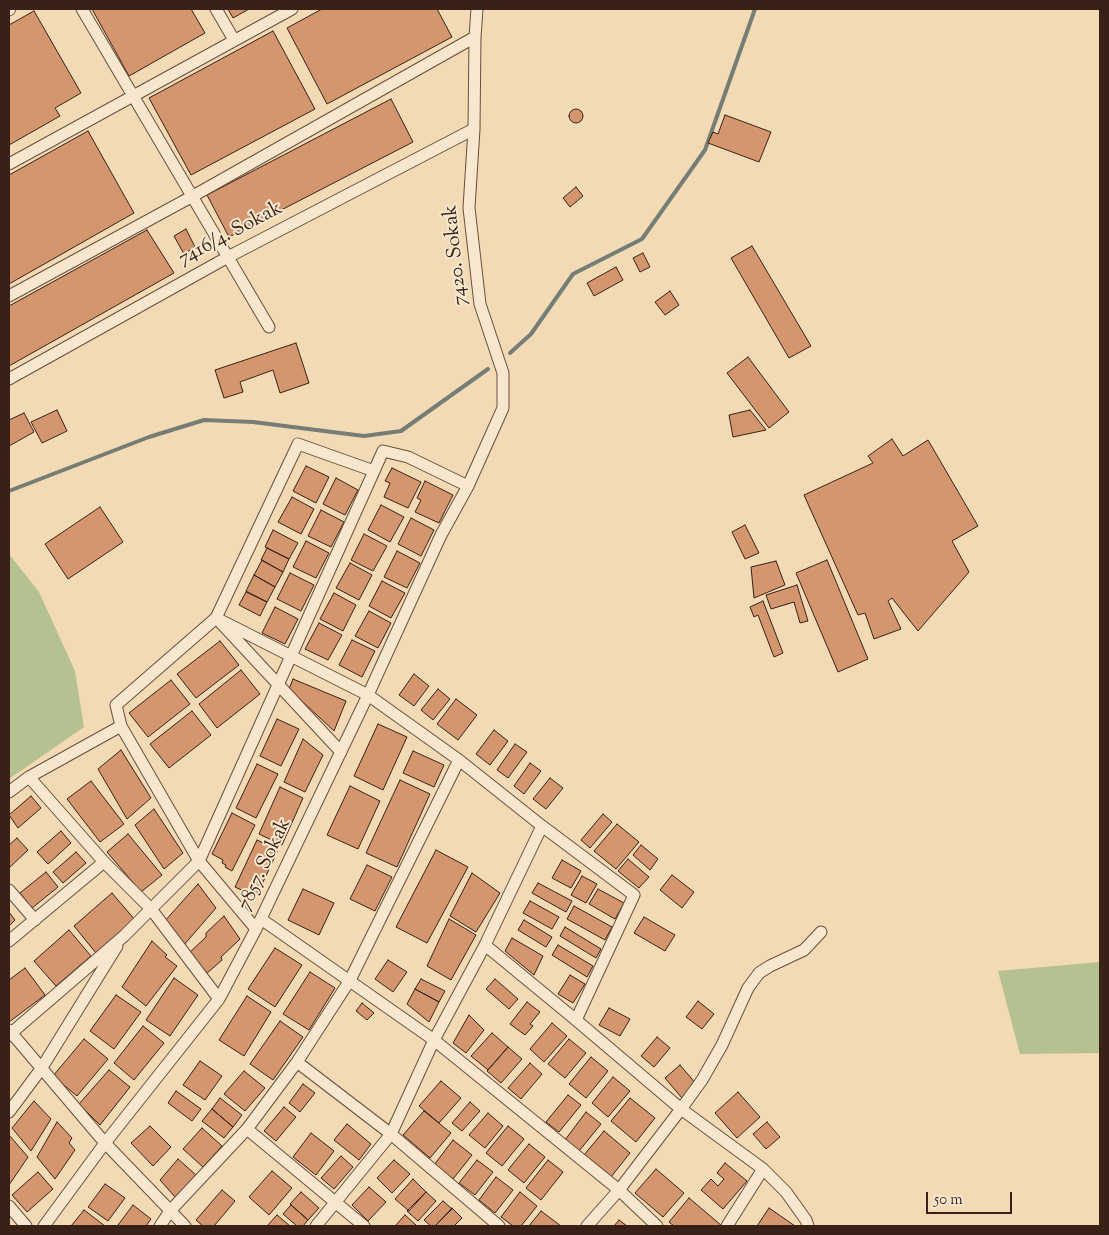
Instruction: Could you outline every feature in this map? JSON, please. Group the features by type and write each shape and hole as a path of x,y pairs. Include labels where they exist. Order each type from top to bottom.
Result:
{"street":[{"path":"82,9 269,327"},
{"path":"216,9 234,40"},
{"path":"9,164 292,9"},
{"name":"7420. Sokak","path":"468,486 503,408 504,373 480,304 469,208 474,129 477,9"},
{"path":"9,296 193,196 475,37"},
{"name":"7416/4. Sokak","path":"9,379 228,257 474,129"},
{"path":"374,471 298,444 216,618 116,705 121,726 199,861 259,924 350,980 434,1040 618,1190 657,1226"},
{"path":"185,1226 104,1143 10,1033 124,936 199,861 279,686 291,655 383,450 408,457 468,486"},
{"name":"7857. Sokak","path":"44,1226 104,1143 218,999 259,924 441,535 468,486"},
{"path":"216,618 368,694 459,760 542,826 634,895 576,1020"},
{"path":"216,618 340,752"},
{"path":"9,792 29,777 121,726"},
{"path":"160,1226 170,1211 247,1129 298,1062 350,980 459,760"},
{"path":"29,777 104,862 152,909 218,999"},
{"path":"316,1226 391,1134 434,1040 485,945 542,826"},
{"path":"9,941 104,862"},
{"path":"9,890 35,920"},
{"path":"587,1226 618,1190 702,1080 722,1045 748,988 759,973 804,950 821,932"},
{"path":"9,1112 40,1069 124,936"},
{"path":"485,945 681,1109 762,1169 786,1192 806,1220 808,1226"},
{"path":"298,1062 391,1134 498,1226"},
{"path":"247,1129 364,1226"},
{"path":"727,1226 762,1169"},
{"path":"9,1206 26,1226"}],"green space":[{"path":"9,554 39,592 75,671 84,727 9,779"},
{"path":"1100,962 1100,1053 1020,1054 998,971"}],"building":[{"path":"92,9 191,9 205,33 129,76"},
{"path":"228,9 249,9 233,18"},
{"path":"322,9 437,9 452,37 327,104 287,28"},
{"path":"34,11 81,93 55,108 60,116 9,145 9,25"},
{"path":"273,31 315,109 191,175 149,98"},
{"path":"391,99 413,142 229,237 207,195"},
{"path":"573,109 579,109 583,116 579,123 573,123 569,119 569,113"},
{"path":"725,115 771,132 759,162 708,143 713,132 718,134"},
{"path":"88,131 134,213 9,284 9,175"},
{"path":"576,187 583,196 570,207 563,198"},
{"path":"186,229 195,247 184,254 174,236"},
{"path":"147,230 174,273 9,366 9,306"},
{"path":"752,246 811,346 789,358 731,258"},
{"path":"643,253 650,267 640,272 633,258"},
{"path":"616,267 623,280 594,296 587,283"},
{"path":"670,291 679,305 665,315 655,302"},
{"path":"296,343 309,383 280,393 273,370 240,382 243,392 224,398 215,370"},
{"path":"748,357 789,412 769,428 727,373"},
{"path":"57,410 67,431 42,443 31,422"},
{"path":"750,410 766,430 733,437 729,415"},
{"path":"24,413 34,432 9,446 9,420"},
{"path":"892,439 903,456 928,440 978,526 952,541 969,572 918,631 892,598 888,601 901,629 874,639 865,613 858,615 804,495 873,463 868,456"},
{"path":"306,466 329,477 316,503 293,491"},
{"path":"392,468 421,482 408,508 384,497 390,483 385,481"},
{"path":"336,478 358,490 345,515 323,504"},
{"path":"425,481 453,495 439,523 415,512 421,500 417,498"},
{"path":"292,497 314,509 301,534 278,522"},
{"path":"381,505 404,517 390,542 368,530"},
{"path":"100,507 123,542 68,579 45,544"},
{"path":"321,510 344,522 331,547 308,536"},
{"path":"411,518 434,530 421,556 398,544"},
{"path":"745,525 759,553 745,559 732,532"},
{"path":"273,530 298,543 289,559 265,547"},
{"path":"364,534 387,546 373,571 351,560"},
{"path":"306,541 329,553 316,578 293,567"},
{"path":"267,548 289,559 283,572 261,560"},
{"path":"397,551 420,563 407,588 384,577"},
{"path":"262,560 283,572 275,587 254,575"},
{"path":"827,560 868,659 838,672 796,573"},
{"path":"776,561 785,585 754,598 751,567"},
{"path":"350,563 372,575 359,600 336,588"},
{"path":"290,573 314,585 301,611 277,599"},
{"path":"254,575 275,587 267,602 246,591"},
{"path":"382,581 405,593 391,618 369,606"},
{"path":"797,585 808,621 800,623 794,602 771,609 766,595"},
{"path":"246,592 267,602 260,616 239,605"},
{"path":"334,593 356,605 343,631 320,619"},
{"path":"763,601 783,653 774,657 758,615 754,617 750,607"},
{"path":"275,607 298,619 285,644 262,633"},
{"path":"369,611 391,623 378,648 355,636"},
{"path":"319,623 342,635 328,660 305,649"},
{"path":"352,640 375,651 362,677 339,665"},
{"path":"220,641 239,665 196,698 177,674"},
{"path":"241,670 260,694 217,728 199,704"},
{"path":"414,674 429,686 414,706 399,695"},
{"path":"293,679 346,701 334,731 289,689"},
{"path":"171,680 190,704 148,737 129,713"},
{"path":"438,689 450,699 433,720 421,710"},
{"path":"456,699 477,715 458,740 437,724"},
{"path":"192,711 211,735 169,768 150,744"},
{"path":"277,719 299,729 281,766 260,756"},
{"path":"378,724 407,737 383,790 354,776"},
{"path":"494,730 508,741 490,765 476,754"},
{"path":"303,739 323,755 305,792 284,782"},
{"path":"515,744 527,752 508,778 497,770"},
{"path":"121,750 151,798 127,819 98,769"},
{"path":"413,751 444,765 434,787 403,773"},
{"path":"530,763 541,771 524,794 514,786"},
{"path":"257,764 278,774 256,818 236,808"},
{"path":"550,778 563,788 546,809 533,799"},
{"path":"400,780 430,794 397,867 366,853"},
{"path":"91,781 124,824 100,842 67,799"},
{"path":"350,786 380,801 358,849 327,835"},
{"path":"280,787 303,798 282,845 259,834"},
{"path":"31,796 41,808 18,828 9,815"},
{"path":"154,809 183,853 164,869 135,825"},
{"path":"232,813 255,825 232,871 225,867 226,865 222,863 223,860 212,854"},
{"path":"603,814 612,822 590,848 581,840"},
{"path":"617,824 639,842 616,869 594,851"},
{"path":"61,831 71,843 48,864 37,852"},
{"path":"128,834 162,875 141,892 107,852"},
{"path":"17,838 28,850 9,868 9,845"},
{"path":"257,840 278,850 256,897 235,887"},
{"path":"641,845 658,859 650,870 633,855"},
{"path":"436,850 468,867 427,943 396,927"},
{"path":"76,852 86,863 63,883 53,872"},
{"path":"628,859 649,877 639,888 618,871"},
{"path":"562,860 581,871 571,888 552,878"},
{"path":"367,865 392,877 375,911 350,899"},
{"path":"46,872 58,887 32,908 20,893"},
{"path":"472,873 500,893 476,932 450,916"},
{"path":"672,875 694,892 682,908 660,890"},
{"path":"582,876 597,884 586,903 571,895"},
{"path":"538,883 572,901 566,912 532,893"},
{"path":"198,884 216,908 183,946 164,922"},
{"path":"303,889 334,903 319,935 288,920"},
{"path":"598,889 624,903 615,919 589,904"},
{"path":"112,893 135,920 96,953 74,926"},
{"path":"530,901 559,917 552,929 523,913"},
{"path":"574,906 612,927 605,940 567,919"},
{"path":"9,912 15,920 9,926"},
{"path":"224,916 240,939 221,957 222,960 205,975 188,954"},
{"path":"644,917 675,935 665,951 634,933"},
{"path":"449,919 476,935 451,980 427,966"},
{"path":"524,920 552,937 546,947 518,930"},
{"path":"565,927 601,949 596,958 560,936"},
{"path":"69,930 91,956 56,986 34,961"},
{"path":"512,938 543,956 534,975 505,951"},
{"path":"152,941 167,955 165,957 177,966 146,1006 122,987"},
{"path":"558,945 593,966 587,977 552,955"},
{"path":"275,948 302,965 275,1007 248,989"},
{"path":"388,960 407,972 393,992 375,979"},
{"path":"25,968 45,995 9,1022 9,980"},
{"path":"310,972 335,988 309,1030 283,1014"},
{"path":"570,975 585,984 573,1003 558,994"},
{"path":"174,978 198,995 170,1036 146,1020"},
{"path":"421,979 445,991 439,1002 415,989"},
{"path":"495,979 518,999 509,1009 486,989"},
{"path":"415,989 439,1002 429,1022 407,1004"},
{"path":"116,995 141,1012 114,1049 90,1031"},
{"path":"247,996 271,1012 244,1056 219,1040"},
{"path":"698,1001 714,1014 702,1029 686,1017"},
{"path":"527,1002 540,1012 530,1024 533,1026 525,1035 510,1024"},
{"path":"362,1003 374,1013 367,1020 356,1011"},
{"path":"609,1008 630,1019 620,1036 599,1025"},
{"path":"469,1015 484,1030 466,1053 453,1043"},
{"path":"280,1021 303,1037 273,1080 250,1064"},
{"path":"552,1023 567,1036 544,1062 530,1049"},
{"path":"143,1026 164,1043 134,1080 114,1063"},
{"path":"492,1033 508,1047 488,1070 471,1056"},
{"path":"657,1037 670,1048 654,1067 641,1056"},
{"path":"84,1039 108,1059 77,1096 53,1076"},
{"path":"569,1039 586,1053 565,1078 548,1064"},
{"path":"508,1047 522,1059 501,1083 487,1071"},
{"path":"591,1057 608,1071 586,1098 569,1084"},
{"path":"200,1061 222,1076 205,1100 183,1085"},
{"path":"530,1063 542,1074 521,1099 508,1088"},
{"path":"680,1065 697,1085 682,1098 665,1078"},
{"path":"109,1070 130,1087 100,1125 79,1104"},
{"path":"244,1071 265,1088 245,1111 224,1094"},
{"path":"613,1077 630,1091 608,1117 592,1103"},
{"path":"441,1081 461,1098 439,1123 419,1106"},
{"path":"303,1084 315,1093 300,1112 289,1103"},
{"path":"176,1091 201,1109 192,1121 168,1103"},
{"path":"738,1092 760,1117 737,1138 715,1113"},
{"path":"568,1095 581,1105 559,1132 546,1122"},
{"path":"220,1098 242,1115 233,1127 212,1109"},
{"path":"630,1098 655,1118 636,1142 611,1121"},
{"path":"34,1101 51,1119 31,1151 12,1128"},
{"path":"470,1102 480,1111 462,1131 452,1123"},
{"path":"284,1107 296,1117 276,1141 264,1131"},
{"path":"212,1109 233,1127 224,1138 202,1121"},
{"path":"424,1111 451,1133 430,1158 403,1135"},
{"path":"586,1112 601,1124 579,1151 565,1140"},
{"path":"488,1113 503,1126 485,1148 469,1135"},
{"path":"57,1122 72,1138 69,1143 75,1150 55,1179 37,1157"},
{"path":"767,1122 780,1137 766,1149 753,1134"},
{"path":"347,1124 371,1144 359,1160 334,1140"},
{"path":"150,1126 171,1147 153,1166 131,1143"},
{"path":"508,1126 524,1139 502,1166 486,1153"},
{"path":"202,1128 222,1146 203,1167 183,1149"},
{"path":"604,1131 630,1153 611,1177 584,1155"},
{"path":"311,1133 334,1151 316,1175 293,1157"},
{"path":"9,1135 28,1157 9,1185"},
{"path":"453,1140 472,1155 453,1179 434,1165"},
{"path":"529,1144 545,1157 524,1183 508,1170"},
{"path":"341,1156 353,1167 334,1189 321,1178"},
{"path":"178,1159 196,1175 176,1198 160,1180"},
{"path":"394,1160 410,1174 392,1193 377,1178"},
{"path":"477,1160 493,1172 475,1195 459,1183"},
{"path":"548,1160 563,1172 541,1200 526,1188"},
{"path":"725,1163 747,1181 723,1209 701,1190 711,1179 718,1186 724,1179 717,1173"},
{"path":"656,1169 684,1193 663,1217 635,1193"},
{"path":"272,1171 292,1188 269,1215 249,1197"},
{"path":"38,1172 53,1189 27,1212 12,1195"},
{"path":"496,1177 513,1190 495,1213 479,1200"},
{"path":"413,1179 426,1192 409,1211 395,1199"},
{"path":"105,1184 125,1198 108,1221 88,1207"},
{"path":"369,1187 386,1202 368,1221 352,1205"},
{"path":"222,1190 235,1201 214,1226 203,1226 196,1220"},
{"path":"301,1192 319,1208 308,1220 290,1204"},
{"path":"426,1192 436,1201 418,1221 407,1211"},
{"path":"520,1192 537,1206 521,1226 513,1226 501,1217"},
{"path":"689,1198 722,1226 674,1226 669,1222"},
{"path":"443,1201 452,1209 435,1226 431,1226 424,1220"},
{"path":"133,1205 151,1219 146,1226 118,1225"},
{"path":"291,1205 308,1220 303,1226 297,1226 283,1214"},
{"path":"452,1208 462,1218 454,1226 435,1226"},
{"path":"769,1208 795,1226 757,1226"},
{"path":"84,1210 105,1226 71,1226"},
{"path":"541,1211 561,1226 529,1226"},
{"path":"277,1215 290,1226 267,1226"},
{"path":"405,1215 416,1225 395,1226"},
{"path":"619,1220 627,1226 614,1226"}],"waterway":[{"path":"510,353 531,334 573,274 642,239 705,150 755,9"},
{"path":"9,491 149,437 204,420 253,422 364,436 401,431 488,369"}]}
